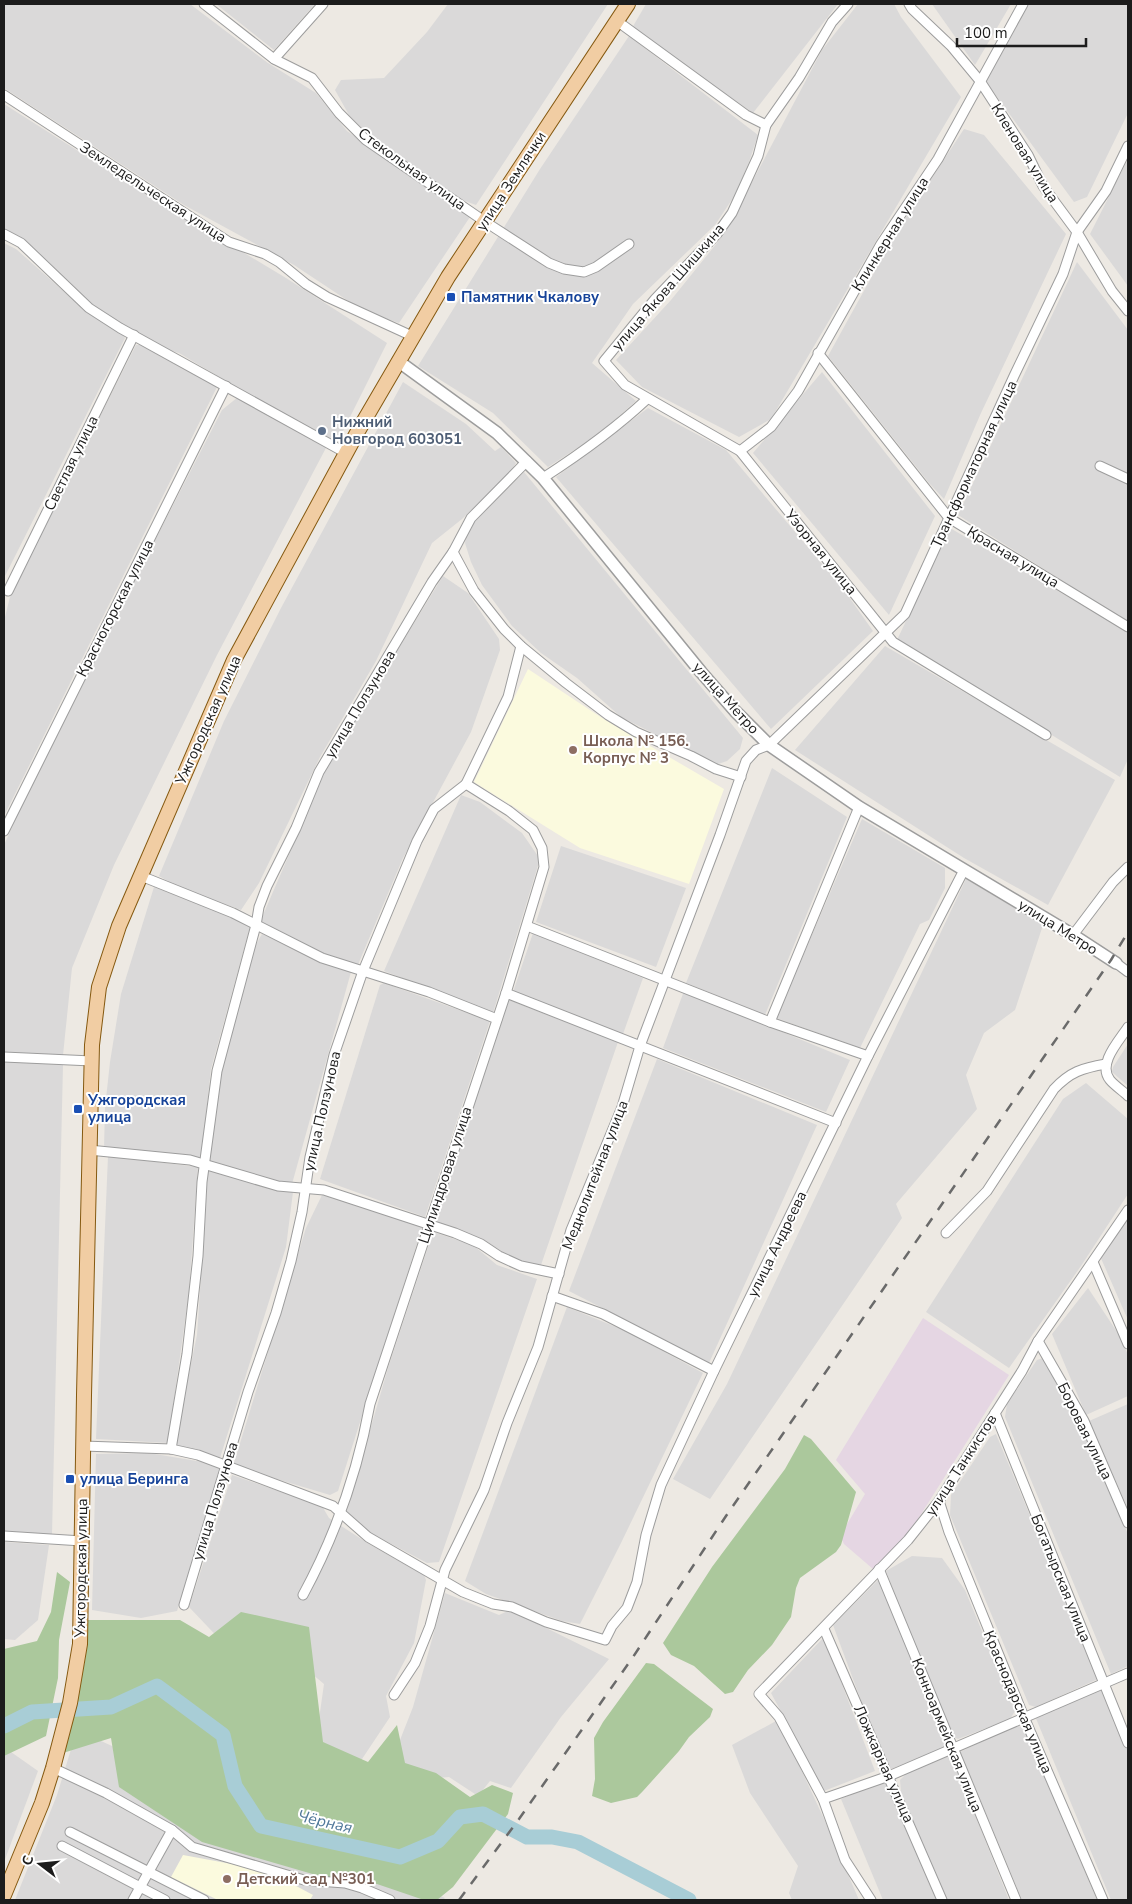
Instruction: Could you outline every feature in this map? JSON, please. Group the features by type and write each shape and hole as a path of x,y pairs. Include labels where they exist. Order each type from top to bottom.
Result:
{"main road":[{"name":"улица Землячки","path":"398,361 484,221 628,4"},
{"name":"Ужгородская улица","path":"4,1894 39,1811 53,1768 70,1703 80,1644 89,1150 92,1061 99,986 119,926 234,660 398,361"}],"street":[{"name":"Стекольная улица","path":"204,4 274,59 312,78 339,113 366,140 549,263 574,272 584,272 596,267 629,244"},
{"path":"274,59 323,4"},
{"name":"улица Якова Шишкина","path":"604,361 655,299 717,234 732,213 758,156 766,125 799,78 832,22 848,4"},
{"name":"Кленовая улица","path":"909,4 951,46 980,81 1028,156 1043,186 1077,232 1112,291 1128,312"},
{"name":"Клинкерная улица","path":"740,451 771,427 798,391 881,244 938,159 1023,4"},
{"path":"617,21 746,114 766,125"},
{"name":"Земледельческая улица","path":"4,95 229,242 265,254 327,297 412,336"},
{"name":"Трансформаторная улица","path":"769,745 905,614 1063,274 1077,232 1106,191 1128,146"},
{"path":"4,234 22,243 89,308 346,453"},
{"name":"Светлая улица","path":"8,591 134,335"},
{"name":"Красная улица","path":"818,353 949,518 1128,627"},
{"name":"улица Метро","path":"398,361 497,433 544,478 701,672 735,711 769,745 859,807 1074,935 1116,963"},
{"name":"Узорная улица","path":"604,361 625,385 740,451 886,632 892,642 1046,735"},
{"name":"Красногорская улица","path":"4,831 226,386"},
{"path":"544,478 577,456 629,416 647,399"},
{"name":"улица Ползунова","path":"171,1449 187,1354 198,1256 202,1182 217,1071 256,925 259,907 267,886 296,828 319,772 432,582 453,552 471,518 527,461"},
{"path":"1100,466 1128,479"},
{"path":"453,552 474,591 504,629 521,646 608,715 629,728 716,769 741,777"},
{"name":"улица Ползунова","path":"184,1605 248,1392 286,1279 302,1212 310,1157 334,1055 363,971 417,841 434,809 466,784 508,697 521,646"},
{"name":"Меднолитейная улица","path":"394,1695 415,1663 430,1626 442,1579 484,1490 507,1423 538,1347 571,1230 622,1107 640,1046 746,761 756,750 769,745"},
{"name":"Цилиндровая улица","path":"303,1595 331,1537 340,1512 363,1442 370,1404 506,993 544,867 542,848 533,830 509,811 466,784"},
{"path":"770,1022 859,807"},
{"path":"1074,935 1113,882 1128,867"},
{"name":"улица Андреева","path":"442,1579 464,1592 493,1604 512,1607 546,1622 605,1640 612,1626 627,1608 637,1582 646,1535 661,1484 868,1056 964,870"},
{"path":"141,876 233,913 322,958 429,992 497,1019"},
{"path":"526,926 770,1022 868,1056"},
{"path":"1116,963 1128,972"},
{"path":"506,993 836,1123"},
{"path":"1128,1027 1106,1064 1106,1072 1110,1080 1128,1096"},
{"path":"4,1057 92,1061"},
{"path":"946,1233 986,1190 1065,1077 1077,1071 1106,1064"},
{"path":"89,1150 190,1160 278,1186 324,1190 429,1224 481,1244 499,1256 521,1266 559,1274"},
{"name":"улица Танкистов","path":"823,1799 779,1717 759,1694 824,1629 908,1540 939,1501 1022,1371 1038,1341 1128,1210"},
{"path":"1094,1262 1128,1344"},
{"path":"552,1296 602,1314 714,1372"},
{"name":"Боровая улица","path":"1038,1341 1084,1421 1128,1523"},
{"name":"Богатырская улица","path":"995,1413 1128,1743"},
{"path":"83,1446 171,1449 226,1466 333,1506 368,1537 442,1579"},
{"name":"Краснодарская улица","path":"939,1501 949,1532 1024,1718 1103,1900"},
{"path":"4,1536 82,1541"},
{"name":"Конноармейская улица","path":"879,1569 1016,1900"},
{"name":"Ложкарная улица","path":"824,1629 942,1900"},
{"path":"871,1900 845,1860 823,1799 889,1776 1128,1673"},
{"path":"53,1768 106,1793 172,1830 192,1847 304,1880 345,1883 390,1900"},
{"path":"133,1900 172,1830"},
{"path":"70,1832 204,1900"},
{"path":"62,1846 165,1900"}],"shaded area":[{"path":"4,4 190,4 268,63 316,93 347,131 470,217 399,323 362,310 294,265 184,205 4,88"},
{"path":"216,4 315,4 274,50"},
{"path":"448,4 608,4 476,205 457,198 369,135 349,115 335,90 341,80 384,78 427,32"},
{"path":"646,4 838,4 753,113 632,28"},
{"path":"858,4 894,4 901,17 961,97 771,419 739,437 642,387 616,360 671,300 725,233 822,50"},
{"path":"932,4 1011,4 975,65"},
{"path":"1028,4 1128,4 1128,113 1087,197 1074,202 986,82"},
{"path":"629,36 758,135 735,195 715,225 633,304 592,363 636,401 599,434 548,467 493,413 418,366 540,169"},
{"path":"4,104 154,199 286,278 387,343 337,443 325,440 179,353 159,347 89,305 4,231"},
{"path":"964,129 984,135 1066,234 981,413 944,499 929,483 828,356 897,231"},
{"path":"1128,159 1128,286 1090,234"},
{"path":"4,243 16,249 78,304 125,338 4,578"},
{"path":"1077,262 1128,330 1128,622 958,515"},
{"path":"136,345 141,345 217,387 4,816 4,621 11,593"},
{"path":"822,372 935,516 889,615 753,453"},
{"path":"403,382 466,424 495,451 501,447 516,463 507,477 462,519 432,543 376,661 320,757 259,883 241,910 180,888 159,876 224,721 281,608"},
{"path":"238,397 327,446 217,655 114,865 72,968 63,1055 4,1052 4,845 43,758 222,410"},
{"path":"648,408 726,450 844,590 873,631 771,729 556,477"},
{"path":"524,472 743,738 740,749 727,761 718,764 702,758 621,717 577,678 541,653 512,626 482,585 471,562 465,543 467,531"},
{"path":"950,528 1128,632 1128,759 1120,777 897,640"},
{"path":"443,576 468,593 499,639 500,650 471,732 403,858 357,967 310,949 260,922 323,771"},
{"path":"885,646 1115,780 1048,905 964,858 795,750"},
{"name":"Школа № 156. Корпус № 3","path":"528,669 602,718 724,789 689,884 580,848 474,782"},
{"path":"772,768 847,817 765,1015 686,983"},
{"path":"461,795 480,802 522,833 540,859 493,1013 384,971"},
{"path":"862,819 945,868 945,888 929,920 920,924 860,1048 776,1018"},
{"path":"561,846 686,888 656,967 536,922"},
{"path":"966,879 1043,925 1015,1010 984,1033 966,1075 977,1109 896,1204 902,1218 710,1499 673,1479 727,1384"},
{"path":"154,887 245,922 250,927 211,1069 201,1159 104,1149 105,1108 110,1062 121,994"},
{"path":"533,933 643,978 623,1034 513,992"},
{"path":"262,934 351,972 292,1184 257,1177 209,1161 218,1074 255,946"},
{"path":"384,983 490,1021 425,1217 320,1179 380,985"},
{"path":"684,991 850,1060 826,1112 663,1048"},
{"path":"509,1000 618,1042 541,1265 516,1260 484,1240 435,1222"},
{"path":"1128,1044 1128,1086 1112,1072 1113,1067"},
{"path":"657,1059 817,1125 709,1363 569,1291"},
{"path":"4,1061 63,1065 52,1535 4,1531"},
{"path":"1086,1083 1128,1119 1128,1194 1081,1266 1009,1368 926,1312 1063,1099"},
{"path":"108,1156 198,1167 189,1292 168,1443 96,1439"},
{"path":"208,1169 264,1187 293,1192 286,1247 220,1458 174,1445 197,1335"},
{"path":"322,1195 423,1225 338,1491 330,1495 233,1466 306,1228"},
{"path":"1128,1214 1128,1320 1100,1256"},
{"path":"433,1232 473,1245 497,1265 537,1279 439,1562 427,1563 369,1532 346,1513 388,1368"},
{"path":"1088,1288 1121,1338 1128,1355 1128,1396 1086,1415 1052,1334"},
{"path":"567,1307 626,1331 703,1373 580,1624 562,1621 486,1594 465,1581"},
{"path":"923,1318 1009,1375 906,1538 873,1569 844,1544 840,1536 865,1494 836,1460"},
{"path":"1043,1358 1081,1424 1128,1534 1128,1666 1111,1674 1005,1417 1007,1404 1037,1360"},
{"path":"1128,1404 1128,1509 1089,1421"},
{"path":"996,1434 1098,1679 1036,1707 1029,1705 950,1515 951,1495 990,1437"},
{"path":"149,1453 215,1464 221,1468 177,1611 141,1618 92,1610 96,1454"},
{"path":"232,1475 322,1506 329,1518 369,1544 424,1575 426,1580 414,1643 386,1696 390,1717 360,1762 315,1747 324,1684 287,1653 227,1647 189,1607"},
{"path":"4,1542 49,1545 38,1620 15,1640 4,1639"},
{"path":"912,1556 942,1558 965,1590 1015,1711 1010,1719 958,1739 951,1736 923,1670 886,1571"},
{"path":"879,1579 947,1747 891,1769 873,1733 833,1625"},
{"path":"445,1593 499,1615 510,1610 609,1659 561,1717 511,1788 490,1781 478,1796 449,1777 413,1780 398,1775 400,1740 413,1707"},
{"path":"824,1637 875,1771 824,1791 771,1693"},
{"path":"1103,1687 1128,1751 1128,1900 1111,1900 1035,1716"},
{"path":"776,1721 781,1726 859,1900 792,1900 789,1893 798,1866 750,1793 732,1745"},
{"path":"1016,1725 1024,1728 1097,1900 1022,1900 960,1752"},
{"path":"77,1730 445,1898 443,1900 15,1900 57,1795"},
{"path":"11,1752 38,1771 4,1862 4,1753"},
{"path":"950,1752 1009,1900 946,1900 901,1792 900,1780 909,1771"},
{"path":"879,1782 887,1782 938,1900 883,1900 841,1799"},
{"name":"Детский сад №301","path":"183,1855 248,1867 285,1880 313,1895 310,1900 218,1900 171,1877"}],"green space":[{"path":"804,1435 811,1439 856,1492 841,1545 836,1552 800,1578 796,1588 791,1617 772,1645 748,1670 733,1692 725,1694 694,1666 671,1655 663,1643 712,1567 785,1469"},
{"path":"57,1572 70,1582 59,1640 58,1678 46,1736 4,1756 4,1649 37,1641 51,1612"},
{"path":"241,1612 309,1627 323,1742 368,1762 397,1725 405,1763 436,1773 470,1797 492,1785 513,1793 508,1814 453,1887 437,1900 424,1900 377,1884 316,1875 202,1842 119,1787 111,1738 63,1753 85,1661 88,1620 180,1620 209,1637"},
{"path":"646,1663 654,1664 713,1709 710,1717 689,1737 679,1751 637,1797 611,1803 592,1796 595,1779 594,1738 603,1722"}],"waterway":[{"name":"Чёрная","path":"4,1726 32,1712 111,1707 157,1686 223,1735 235,1786 261,1826 400,1857 438,1841 460,1817 483,1814 527,1837 552,1837 578,1842 689,1900"}],"railway":[{"path":"459,1900 519,1819 633,1657 726,1516 1111,960 1128,932"}],"place":[{"name":"Памятник Чкалову","path":"451,297"},
{"name":"Нижний Новгород 603051","path":"322,431"},
{"name":"Школа № 156. Корпус № 3","path":"573,750"},
{"name":"Ужгородская улица","path":"78,1109"},
{"name":"улица Беринга","path":"70,1479"},
{"name":"Детский сад №301","path":"227,1879"}]}
